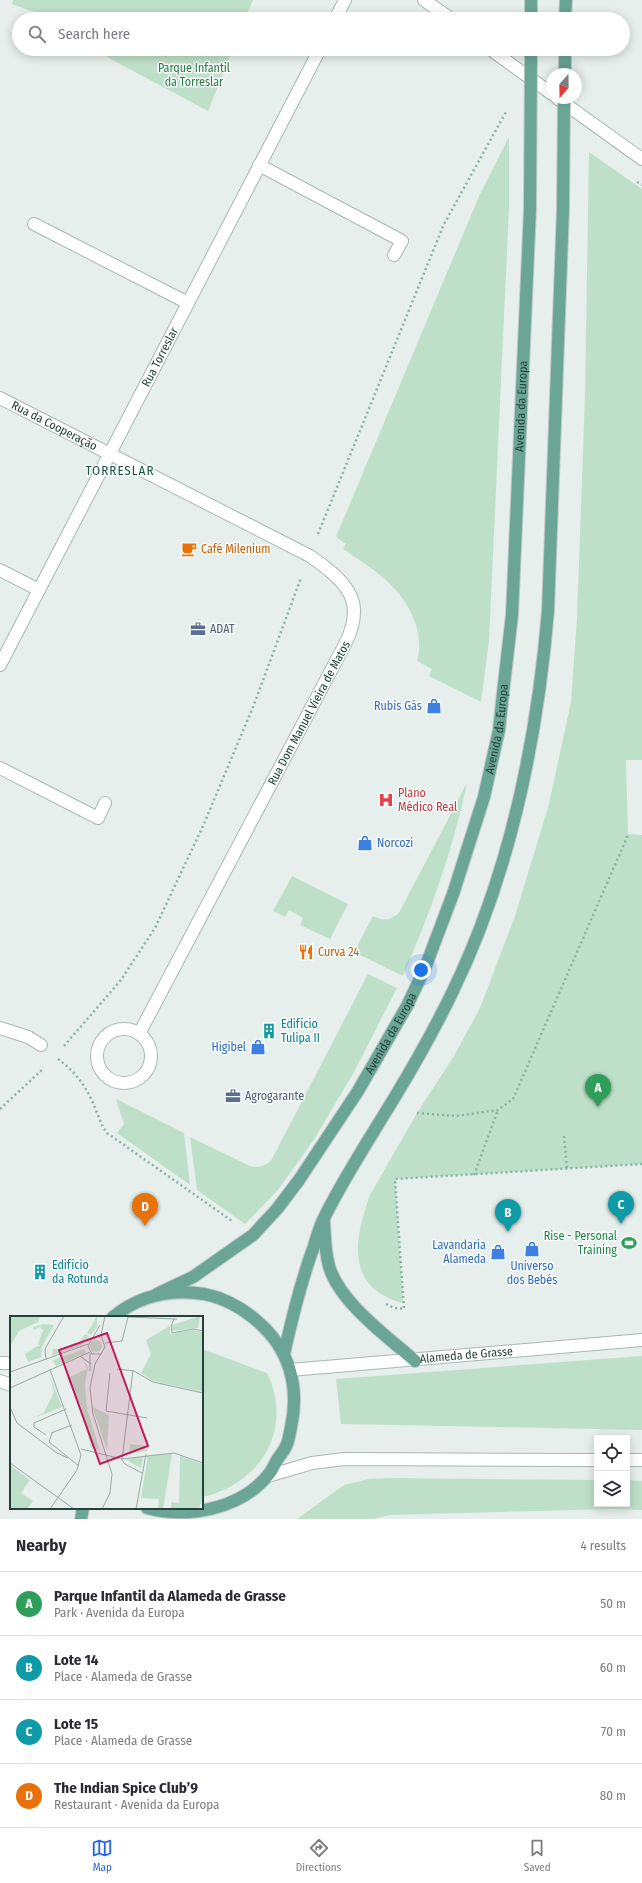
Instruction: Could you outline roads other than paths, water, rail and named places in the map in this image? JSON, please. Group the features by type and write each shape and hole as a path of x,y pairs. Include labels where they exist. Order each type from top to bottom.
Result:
{"main road":[{"path":"531,0 531,12"},
{"path":"566,0 566,12"},
{"name":"Avenida da Europa","path":"157,1294 193,1277 253,1235 293,1189 328,1139 380,1055 407,1006 438,936 484,797 499,730 512,615 530,209 531,56"},
{"path":"565,56 565,68"},
{"path":"284,1354 306,1269 324,1217 349,1172 397,1094 452,992 470,950 498,873 516,813 527,767 544,665 548,611 563,209 564,104"},
{"path":"324,1217 325,1248 330,1268 342,1291 359,1311 415,1361"},
{"path":"115,1316 126,1307 157,1294 187,1291 217,1296 244,1310 267,1329 284,1354 290,1370 294,1389 295,1408 287,1444 268,1476 243,1497 194,1519"},
{"path":"80,1519 82,1509"},
{"path":"150,1509 157,1512 185,1514 215,1510"}],"street":[{"path":"339,12 345,0"},
{"path":"424,0 441,12"},
{"name":"Rua Torreslar","path":"0,665 316,56"},
{"path":"499,56 546,90"},
{"path":"565,104 642,160"},
{"path":"259,166 402,241 394,255"},
{"path":"34,224 188,303"},
{"name":"Rua da Cooperação","path":"0,398 109,454"},
{"name":"Rua Dom Manuel Vieira de Matos","path":"109,454 310,556 327,568 340,581 350,596 354,611 349,636 139,1034"},
{"path":"0,570 39,590"},
{"path":"0,768 98,818 105,803"},
{"path":"0,1028 28,1037 41,1045"},
{"path":"121,1029 130,1030 139,1034 146,1040 150,1058 148,1067 143,1074 136,1080 120,1083 105,1075 100,1068 97,1056 100,1044 105,1037 112,1032 121,1029"},
{"name":"Alameda de Grasse","path":"290,1370 415,1361 642,1340"},
{"path":"0,1381 10,1385"},
{"path":"268,1476 312,1464 344,1459 594,1460"},
{"path":"630,1460 642,1460"}],"place":[{"name":"Café Milenium","path":"189,549"},
{"name":"ADAT","path":"198,629"},
{"name":"Rubis Gás","path":"434,706"},
{"name":"Plano Médico Real","path":"386,800"},
{"name":"Norcozi","path":"365,843"},
{"name":"Curva 24","path":"306,952"},
{"name":"Edifício Tulipa II","path":"269,1031"},
{"name":"Higibel","path":"258,1047"},
{"name":"Agrogarante","path":"233,1096"},
{"name":"Parque Infantil da Alameda de Grasse","path":"598,1107"},
{"name":"Lote 15","path":"621,1224"},
{"name":"The Indian Spice Club’9","path":"145,1226"},
{"name":"Lote 14","path":"508,1232"},
{"name":"Rise - Personal Training","path":"629,1243"},
{"name":"Universo dos Bebés","path":"532,1249"},
{"name":"Lavandaria Alameda","path":"498,1252"},
{"name":"Edifício da Rotunda","path":"40,1272"}],"district":[{"name":"TORRESLAR","path":"120,470"}],"park label":[{"name":"Parque Infantil da Torreslar","path":"194,75"}]}
